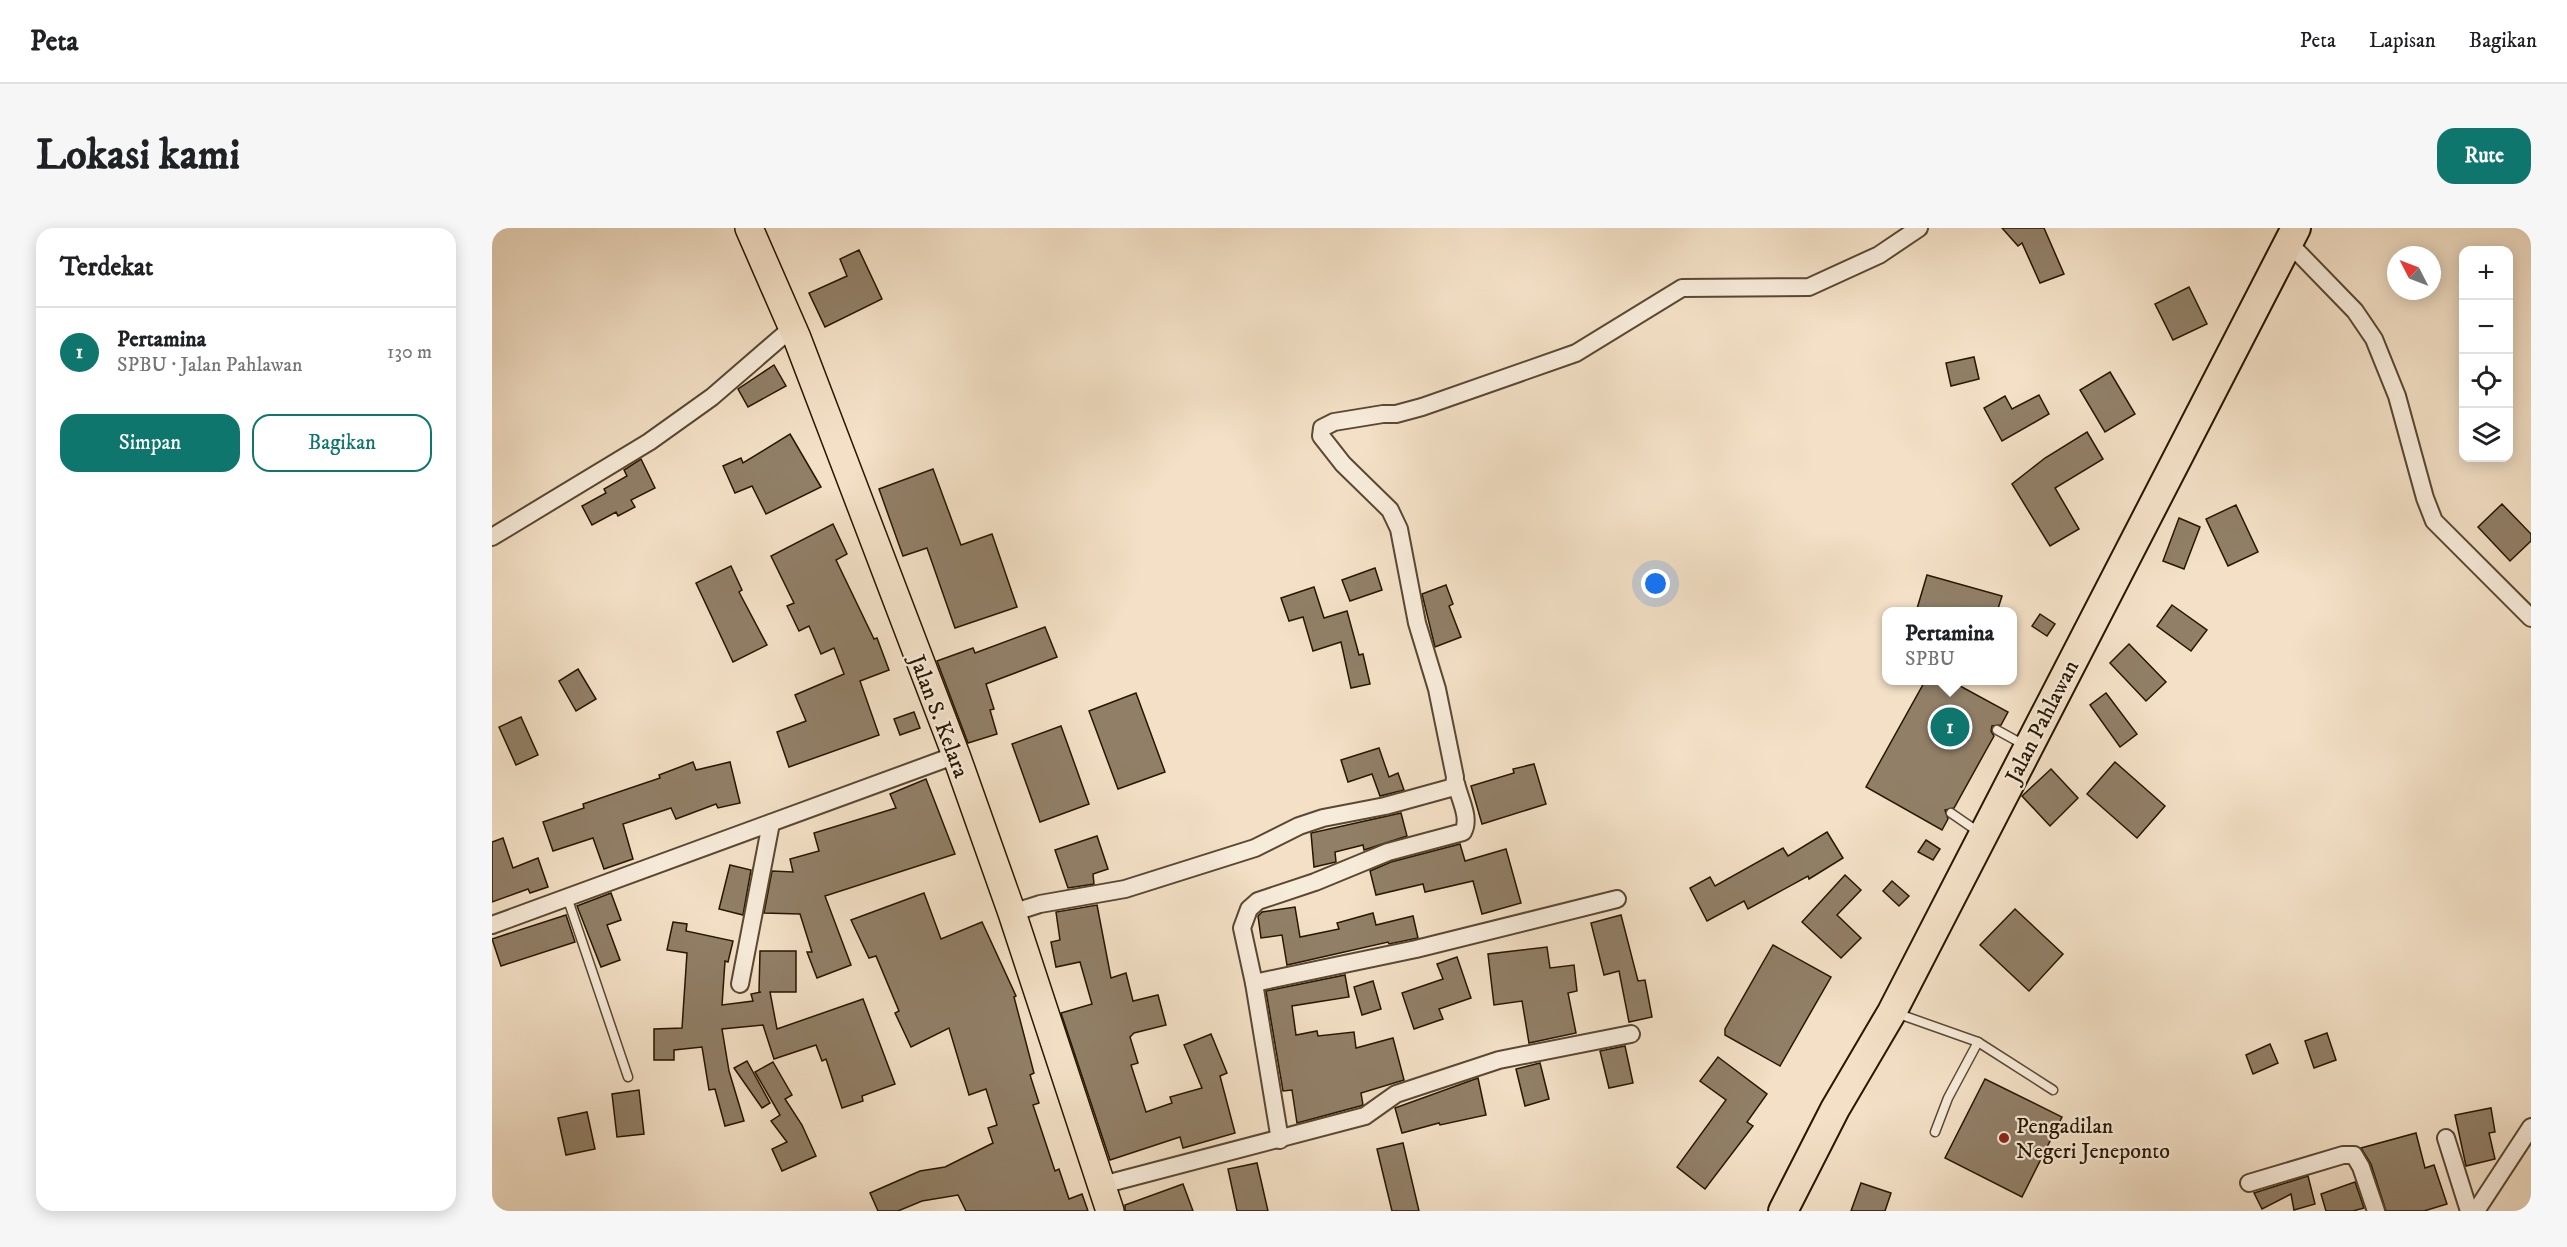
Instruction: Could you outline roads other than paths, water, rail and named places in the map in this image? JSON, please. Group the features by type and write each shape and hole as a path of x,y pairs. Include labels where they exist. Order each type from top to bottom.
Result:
{"highway":[{"name":"Jalan Pahlawan","path":"1784,1211 1835,1109 1892,1012 2292,235"}],"main road":[{"name":"Jalan S. Kelara","path":"749,228 793,327 956,755 1012,913 1110,1211"}],"street":[{"path":"1280,1140 1254,983 1242,928 1249,909 1258,901 1315,882 1388,852 1463,832 1466,828 1465,813 1456,783 1437,689 1417,623 1399,529 1390,510 1343,465 1326,444 1321,436 1322,428 1334,422 1396,414 1422,407 1566,356 1620,328 1669,293 1682,288 1809,287 1879,255 1919,228"},
{"path":"2292,235 2355,311 2374,339 2397,396 2425,498 2434,520 2531,618"},
{"path":"492,537 649,442 712,397 793,327"},
{"path":"492,925 956,755"},
{"path":"1012,913 1040,904 1125,889 1255,848 1307,823 1451,790 1456,783"},
{"path":"740,984 771,823"},
{"path":"1254,983 1416,949 1617,899"},
{"path":"1102,1185 1365,1116 1396,1094 1499,1060 1631,1035"},
{"path":"2475,1211 2531,1128"},
{"path":"2446,1138 2469,1211"},
{"path":"2249,1183 2343,1155 2354,1155 2361,1167 2376,1211"}],"lane":[{"path":"1997,730 2028,747"},
{"path":"1951,813 1982,835"},
{"path":"567,897 628,1077"},
{"path":"1892,1012 1978,1042 2054,1090"},
{"path":"1935,1132 1948,1098 1978,1042"}],"place":[{"name":"Pertamina","path":"1950,727"},
{"name":"Pengadilan Negeri Jeneponto","path":"2004,1138"}]}
